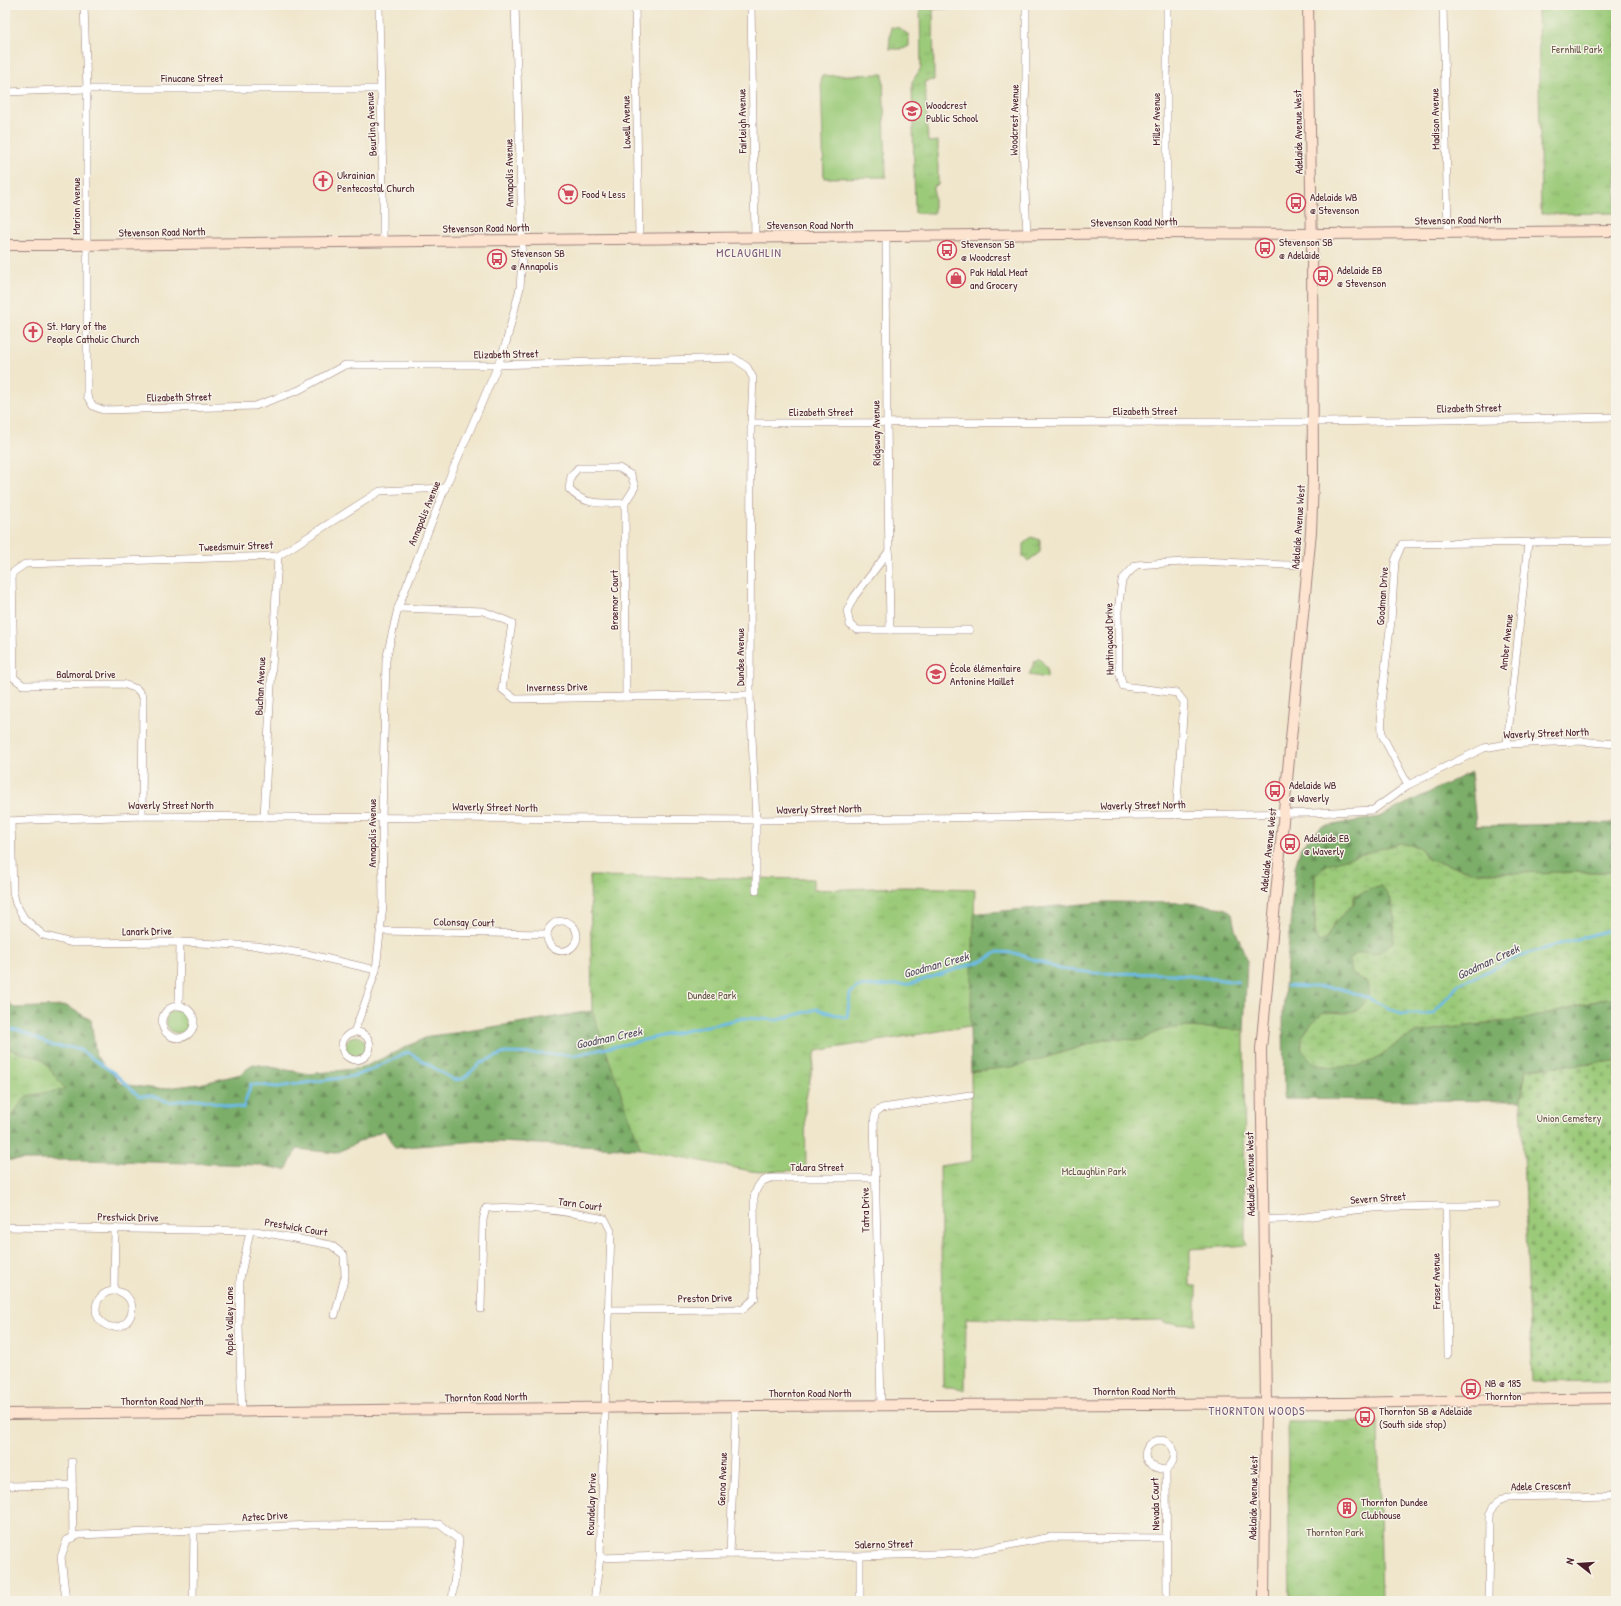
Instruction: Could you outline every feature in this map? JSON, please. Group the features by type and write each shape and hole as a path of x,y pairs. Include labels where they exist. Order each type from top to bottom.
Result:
{"main road":[{"name":"Adelaide Avenue West","path":"1264,1601 1266,1403 1261,1049 1308,564 1313,480 1312,234 1308,5"},
{"name":"Stevenson Road North","path":"5,245 1167,233 1312,234 1616,231"},
{"name":"Thornton Road North","path":"5,1414 735,1406 1364,1403 1616,1398"}],"street":[{"name":"Marion Avenue","path":"84,5 87,89 87,396 93,406"},
{"name":"Beurling Avenue","path":"378,5 383,152 383,241"},
{"name":"Annapolis Avenue","path":"354,1032 363,1034 369,1041 370,1050 368,1055 355,1061 347,1058 342,1050 343,1041 354,1032 365,1003 376,970 381,931 383,905 382,817 386,660 398,608 445,488 498,365 506,343 520,288 522,240 515,5"},
{"name":"Lowell Avenue","path":"635,5 639,239"},
{"name":"Fairleigh Avenue","path":"751,5 755,238"},
{"name":"Woodcrest Avenue","path":"1026,5 1026,80 1023,147 1027,235"},
{"name":"Miller Avenue","path":"1167,5 1167,233"},
{"name":"Madison Avenue","path":"1443,5 1448,232"},
{"name":"Finucane Street","path":"5,92 87,89 380,89"},
{"name":"Ridgeway Avenue","path":"886,236 890,630"},
{"name":"Elizabeth Street","path":"93,406 103,410 255,406 299,390 345,365 498,365 734,358 746,366 753,378 751,423 1313,422 1616,417"},
{"name":"Dundee Avenue","path":"751,423 750,695 756,820 756,891"},
{"name":"Braemor Court","path":"625,503 591,502 576,497 569,489 571,476 578,468 619,468 631,475 635,487 625,503 626,697"},
{"name":"Tweedsmuir Street","path":"12,572 25,564 278,556 380,491 445,488"},
{"name":"Goodman Drive","path":"1408,786 1382,735 1381,702 1392,620 1395,561 1402,544 1616,541"},
{"name":"Amber Avenue","path":"1507,744 1528,543"},
{"path":"890,551 854,596 847,611 850,625 858,630 969,630"},
{"name":"Buchan Avenue","path":"264,817 278,556"},
{"name":"Huntingwood Drive","path":"1176,815 1184,702 1176,693 1123,686 1118,671 1118,611 1122,580 1136,565 1198,561 1308,564"},
{"name":"Balmoral Drive","path":"12,572 14,678 23,685 123,684 137,689 143,697 142,816"},
{"name":"Inverness Drive","path":"398,608 483,611 512,623 502,688 515,699 750,695"},
{"name":"Waverly Street North","path":"8,821 142,816 756,820 1284,814 1373,810 1408,786 1484,748 1507,744 1579,741 1616,744"},
{"name":"Lanark Drive","path":"8,821 13,892 16,904 24,918 43,935 72,943 180,942 257,946 307,954 376,970"},
{"path":"558,921 564,921 574,927 577,938 571,949 560,951 554,949 550,945 547,934 549,928 553,924 558,921"},
{"name":"Colonsay Court","path":"381,931 547,934"},
{"path":"179,1005 180,942"},
{"path":"179,1005 189,1009 194,1018 194,1024 190,1034 180,1038 174,1038 165,1032 162,1027 162,1016 169,1008 179,1005"},
{"name":"Tatra Drive","path":"881,1405 874,1118 882,1108 970,1095"},
{"name":"Talara Street","path":"759,1183 765,1179 772,1178 876,1178"},
{"name":"Preston Drive","path":"607,1310 743,1309 755,1298 754,1197 759,1183"},
{"name":"Severn Street","path":"1263,1219 1284,1220 1306,1218 1364,1209 1496,1205"},
{"name":"Tarn Court","path":"481,1309 484,1220 486,1208 508,1207 584,1215 605,1219 611,1231 607,1310 606,1408"},
{"name":"Fraser Avenue","path":"1446,1207 1448,1355"},
{"name":"Prestwick Drive","path":"5,1227 250,1231"},
{"path":"114,1290 115,1228"},
{"name":"Prestwick Court","path":"250,1231 331,1245 344,1255 346,1276 335,1315"},
{"name":"Apple Valley Lane","path":"242,1412 239,1327 240,1279 250,1231"},
{"path":"114,1290 125,1294 129,1299 132,1311 128,1320 123,1324 112,1327 103,1323 98,1318 96,1310 98,1300 102,1295 114,1290"},
{"name":"Genoa Avenue","path":"730,1554 735,1406"},
{"name":"Roundelay Drive","path":"594,1601 600,1558 606,1408"},
{"name":"Nevada Court","path":"1166,1470 1152,1467 1147,1462 1145,1457 1147,1448 1156,1440 1166,1441 1174,1449 1173,1461 1170,1467 1166,1470 1167,1601"},
{"path":"66,1601 61,1557 67,1540 73,1538 72,1462"},
{"path":"5,1486 72,1485"},
{"name":"Adele Crescent","path":"1488,1601 1489,1516 1494,1504 1501,1498 1616,1496"},
{"name":"Aztec Drive","path":"73,1538 79,1535 312,1525 439,1524 459,1540 452,1601"},
{"path":"193,1601 194,1530"},
{"name":"Salerno Street","path":"600,1558 730,1554 860,1556 968,1553 1051,1537 1167,1538"},
{"path":"860,1556 860,1601"}],"green space":[{"path":"920,5 963,5 963,8 933,9 934,80 925,81 928,142 938,141 938,185 934,186 934,213 915,213 912,82 921,68"},
{"name":"Fernhill Park","path":"1538,5 1616,5 1616,213 1541,214"},
{"path":"891,27 899,28 909,35 909,46 903,49 889,49"},
{"path":"883,74 886,177 824,178 821,76"},
{"path":"1031,537 1040,540 1040,552 1028,561 1023,557 1023,544"},
{"path":"1039,658 1047,668 1047,678 1029,675 1035,661"},
{"path":"1471,772 1476,826 1616,823 1616,872 1477,873 1429,860 1419,847 1315,876 1315,930 1317,939 1326,939 1334,924 1354,903 1354,896 1380,884 1393,905 1395,918 1394,933 1393,942 1382,951 1374,954 1363,952 1354,954 1350,959 1360,978 1368,982 1368,993 1366,1000 1362,1005 1353,1011 1341,1013 1323,1012 1312,1023 1302,1037 1374,1060 1402,1040 1419,1032 1529,1018 1616,996 1616,1061 1526,1069 1521,1101 1284,1099 1283,1012 1295,867 1301,847 1321,827 1379,817"},
{"path":"1401,843 1419,847 1429,860 1477,873 1616,872 1616,996 1529,1018 1419,1032 1402,1040 1374,1060 1357,1066 1332,1067 1315,1064 1302,1051 1302,1037 1312,1023 1323,1012 1341,1013 1353,1011 1358,1009 1366,1000 1369,988 1368,983 1352,974 1350,959 1354,954 1363,952 1374,954 1382,951 1393,942 1395,918 1393,905 1386,892 1380,885 1354,896 1354,903 1334,924 1326,939 1320,942 1317,939 1315,930 1315,876 1328,864"},
{"name":"Dundee Park","path":"590,876 813,879 813,890 905,887 975,889 970,1026 816,1051 805,1103 806,1170 751,1171 641,1149 592,1011"},
{"path":"1106,902 1188,903 1224,908 1232,914 1235,929 1247,960 1244,1030 1184,1027 1162,1030 1141,1040 1107,1039 1018,1066 971,1072 970,1026 901,920"},
{"path":"5,998 14,1008 67,1006 91,1020 96,1056 121,1084 157,1089 200,1084 241,1074 253,1064 310,1074 362,1068 429,1036 592,1011 711,1080 641,1149 477,1141 395,1148 384,1130 336,1153 297,1149 286,1170 260,1165 81,1160 5,1160 5,1129 18,1107 27,1096 64,1089 42,1059 5,1048"},
{"path":"173,1009 183,1009 190,1016 190,1026 183,1033 173,1033 166,1026 166,1016"},
{"name":"McLaughlin Park","path":"1184,1027 1244,1030 1245,1239 1248,1245 1190,1249 1190,1286 1196,1286 1196,1324 1164,1323 1163,1320 1065,1322 966,1318 965,1391 952,1387 943,1387 940,1166 972,1161 971,1072 1018,1066 1107,1039 1141,1040 1162,1030"},
{"path":"356,1036 363,1039 366,1046 363,1053 356,1056 349,1053 346,1046 349,1039"},
{"path":"5,1048 42,1059 65,1089 27,1096 18,1107 5,1129"},
{"name":"Union Cemetery","path":"1616,1061 1616,1381 1532,1382 1521,1101 1526,1069"},
{"name":"Thornton Park","path":"1378,1421 1382,1601 1290,1601 1287,1422"}],"waterway":[{"name":"Goodman Creek","path":"1287,986 1339,988 1368,998 1401,1014 1433,1014 1459,984 1525,954 1609,930 1616,931"},
{"name":"Goodman Creek","path":"1616,949 1611,957 1616,966"},
{"name":"Goodman Creek","path":"5,1028 18,1030 54,1046 77,1048 114,1073 139,1096 152,1096 169,1102 199,1099 243,1108 251,1084 277,1087 354,1076 408,1052 454,1080 463,1079 482,1062 505,1053 575,1055 744,1018 778,1020 817,1009 847,1018 850,994 857,987 910,984 985,960 998,952 1015,953 1060,969 1095,973 1174,974 1238,982"}],"place":[{"name":"Woodcrest Public School","path":"912,111"},
{"name":"Ukrainian Pentecostal Church","path":"323,181"},
{"name":"Food 4 Less","path":"568,194"},
{"name":"Adelaide WB @ Stevenson","path":"1296,203"},
{"name":"Stevenson SB @ Adelaide","path":"1265,248"},
{"name":"Stevenson SB @ Woodcrest","path":"947,250"},
{"name":"Stevenson SB @ Annapolis","path":"497,259"},
{"name":"Adelaide EB @ Stevenson","path":"1323,276"},
{"name":"Pak Halal Meat and Grocery","path":"956,278"},
{"name":"St. Mary of the People Catholic Church","path":"33,332"},
{"name":"École élémentaire Antonine Maillet","path":"936,674"},
{"name":"Adelaide WB @ Waverly","path":"1275,791"},
{"name":"Adelaide EB @ Waverly","path":"1290,844"},
{"name":"NB @ 185 Thornton","path":"1471,1389"},
{"name":"Thornton SB @ Adelaide (South side stop)","path":"1365,1417"},
{"name":"Thornton Dundee Clubhouse","path":"1347,1508"}],"district":[{"name":"MCLAUGHLIN","path":"749,253"},
{"name":"THORNTON WOODS","path":"1257,1411"}]}
